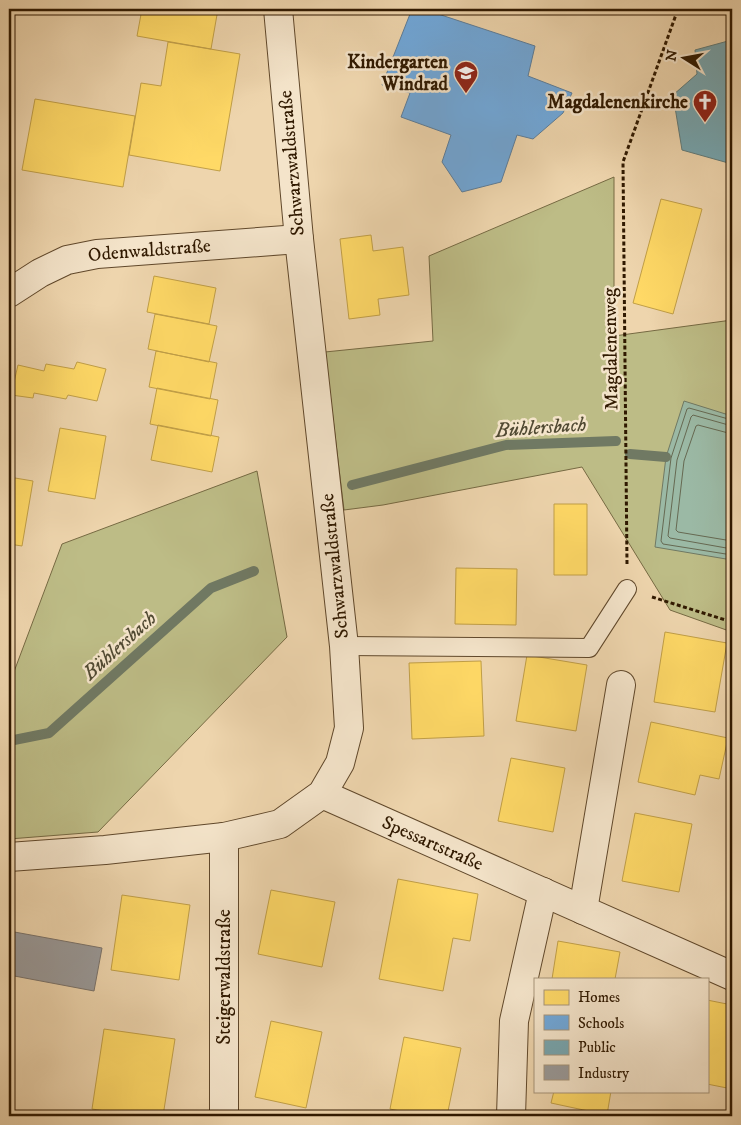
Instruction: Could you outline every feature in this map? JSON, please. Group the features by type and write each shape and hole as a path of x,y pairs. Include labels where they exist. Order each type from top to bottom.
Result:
{"street":[{"name":"Schwarzwaldstraße","path":"9,857 224,838 280,824 322,794 340,763 349,728 344,646 299,239 278,9"},
{"name":"Odenwaldstraße","path":"9,293 40,273 67,260 97,254 299,239"},
{"path":"583,910 621,685"},
{"name":"Spessartstraße","path":"322,794 732,976"},
{"name":"Steigerwaldstraße","path":"224,838 224,1116"},
{"path":"511,1116 514,1021 543,892"}],"lane":[{"path":"344,646 589,648 627,589"}],"path":[{"name":"Magdalenenweg","path":"627,589 623,162 678,9"},
{"path":"627,589 732,622"}],"shaded area":[{"path":"614,177 614,336 732,320 732,632 670,610 582,467 383,505 344,510 325,352 433,341 429,256"},
{"path":"257,471 287,637 98,832 9,839 9,685 62,544"}],"water":[{"path":"684,401 732,416 732,560 655,547 666,457"}],"building: Homes":[{"path":"142,9 218,9 211,49 137,36"},
{"path":"168,42 240,54 220,171 129,155 141,83 161,86"},
{"path":"35,99 135,116 123,187 22,170"},
{"path":"661,199 702,209 673,314 633,303"},
{"path":"371,235 373,251 403,247 409,295 378,299 380,315 349,319 340,239"},
{"path":"154,276 216,288 209,324 147,312"},
{"path":"155,314 217,326 209,362 148,349"},
{"path":"156,351 217,363 210,399 149,387"},
{"path":"77,362 106,369 97,401 68,395 66,399 34,393 33,398 11,395 18,365 44,371 46,364 74,369"},
{"path":"157,388 218,400 211,436 150,424"},
{"path":"158,425 219,437 212,472 151,460"},
{"path":"60,428 106,436 95,499 48,491"},
{"path":"9,477 33,481 22,546 9,544"},
{"path":"554,504 587,504 587,575 554,575"},
{"path":"456,568 517,569 516,625 455,624"},
{"path":"665,632 727,643 715,712 654,702"},
{"path":"527,655 587,665 576,731 516,721"},
{"path":"481,661 484,736 412,739 409,663"},
{"path":"651,722 728,738 719,779 700,775 695,795 638,782"},
{"path":"511,758 565,768 553,832 498,821"},
{"path":"635,813 692,824 679,892 622,881"},
{"path":"398,879 478,894 470,941 453,938 443,991 379,979"},
{"path":"271,890 335,902 322,967 258,954"},
{"path":"122,895 190,905 179,980 111,970"},
{"path":"732,902 732,922 729,921"},
{"path":"558,941 620,952 615,978 552,978"},
{"path":"708,1000 732,1005 732,1089 708,1084"},
{"path":"9,1002 14,1003 9,1028"},
{"path":"271,1021 322,1032 306,1108 255,1097"},
{"path":"104,1029 175,1039 163,1116 138,1116 92,1109"},
{"path":"404,1037 461,1048 447,1116 426,1116 390,1109"},
{"path":"554,1092 611,1092 607,1115 551,1103"}],"building: Schools":[{"path":"412,9 423,9 535,46 528,76 572,93 563,113 533,139 517,135 501,182 462,192 442,162 451,135 401,117 410,93 382,85"}],"building: Public":[{"name":"Magdalenenkirche","path":"728,41 732,58 732,164 682,150 673,95 697,74 695,50"}],"building: Industry":[{"path":"9,931 102,948 94,991 9,975"}],"waterway":[{"name":"Bühlersbach","path":"352,485 506,445 616,441"},
{"name":"Bühlersbach","path":"630,454 666,457"},
{"name":"Bühlersbach","path":"9,741 49,733 211,588 254,571"}],"place":[{"name":"Kindergarten Windrad","path":"466,94"},
{"name":"Magdalenenkirche","path":"705,123"}]}
